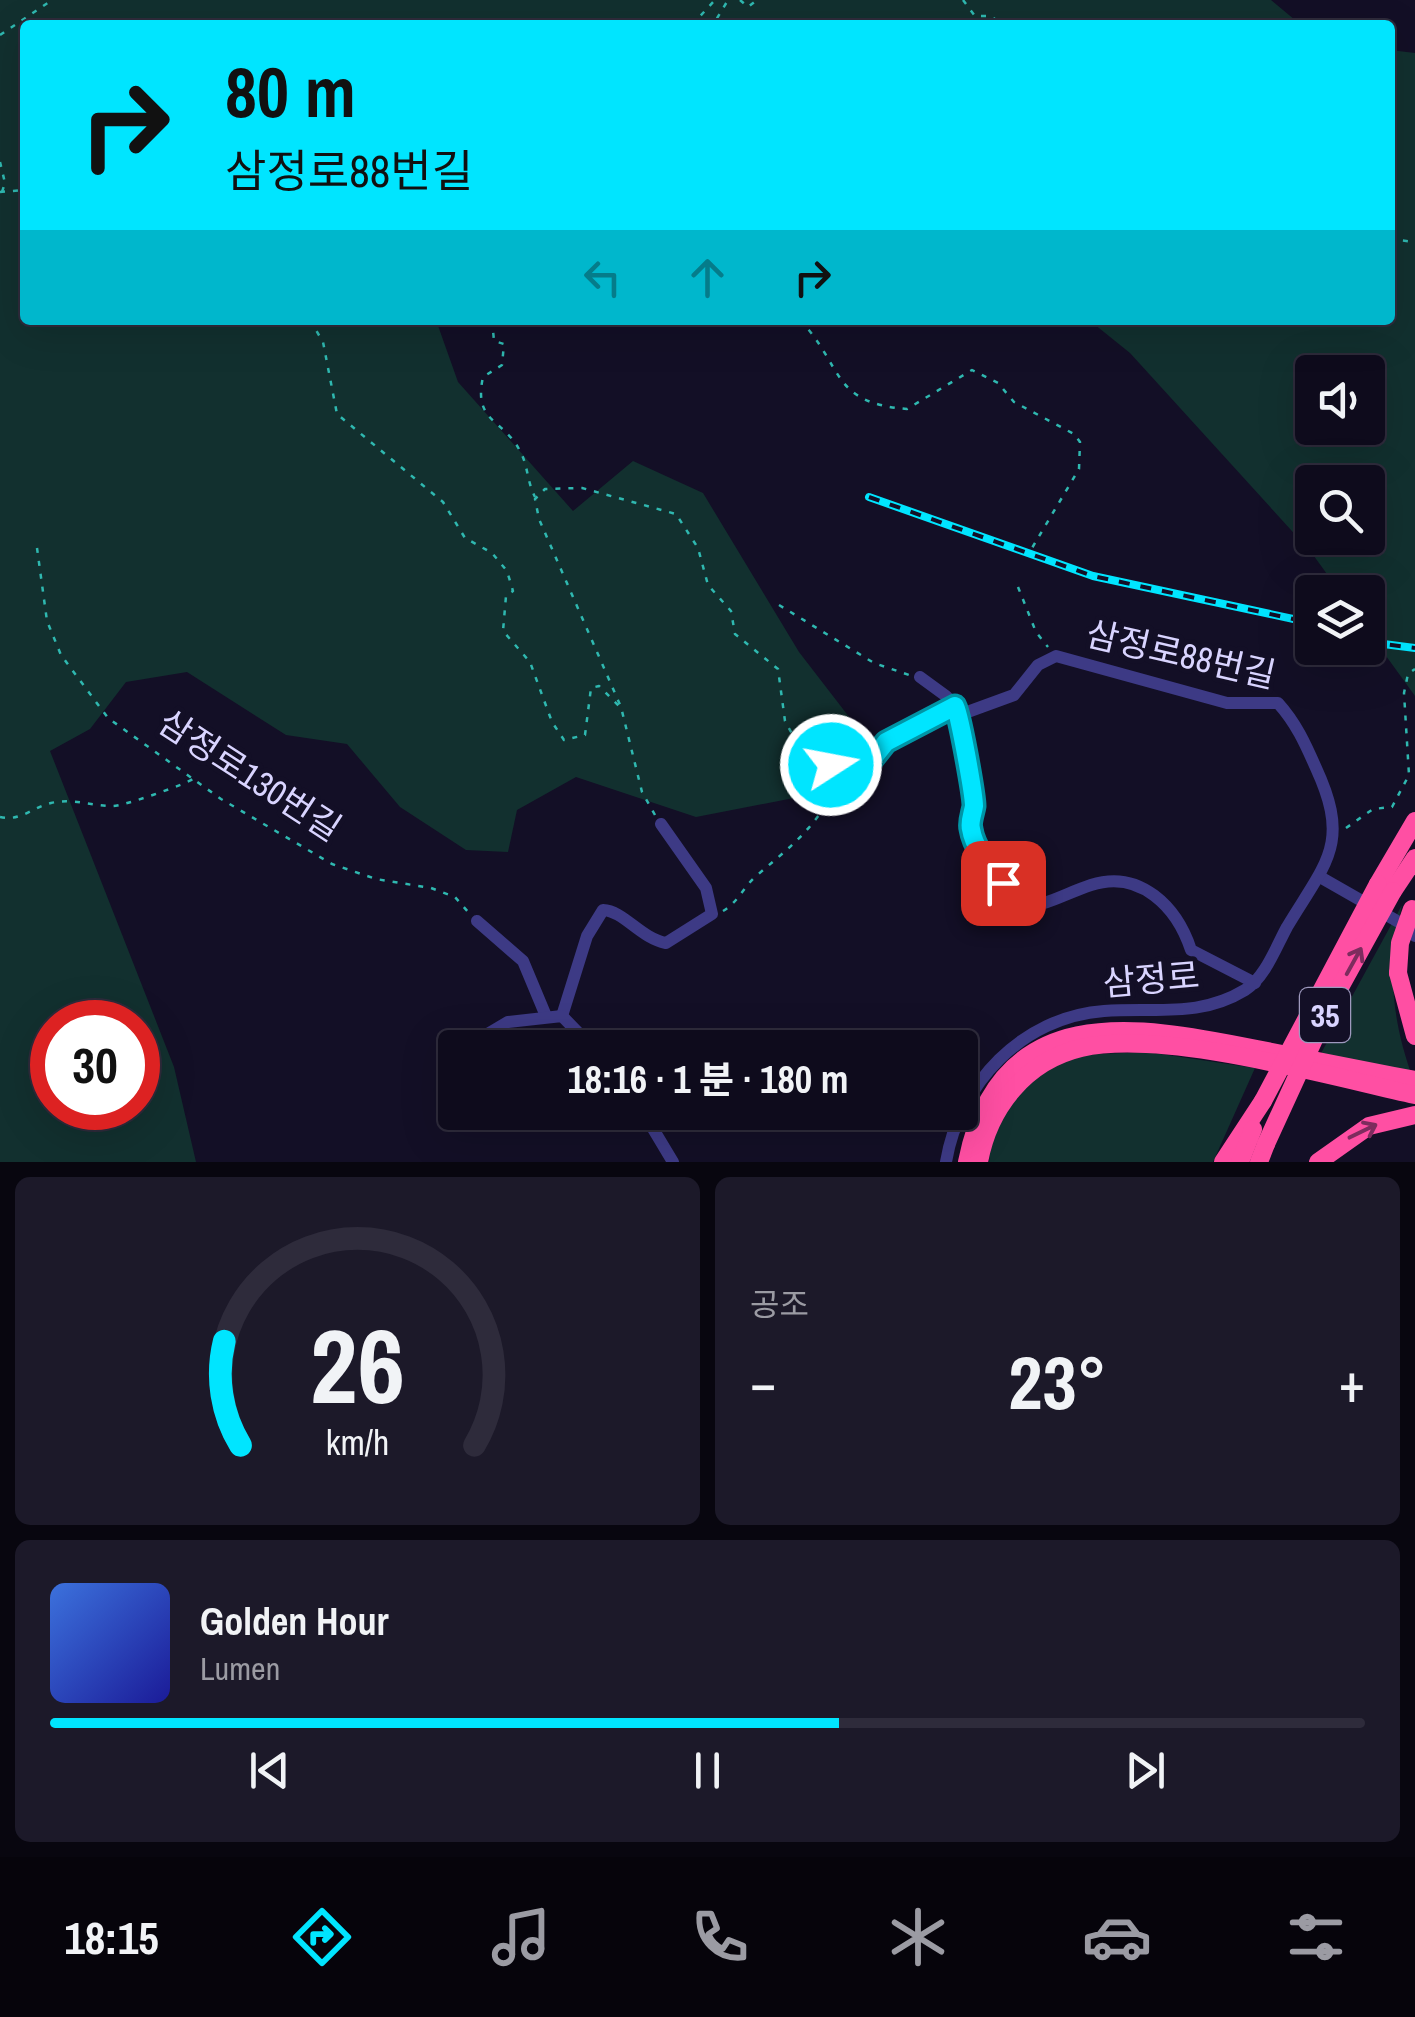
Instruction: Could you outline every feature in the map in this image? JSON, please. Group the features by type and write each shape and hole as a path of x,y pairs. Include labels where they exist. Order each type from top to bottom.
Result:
{"highway":[{"name":"35","path":"1259,1162 1415,822"},
{"name":"35","path":"1240,1162 1263,1101 1385,887 1415,858"},
{"path":"1414,906 1400,943 1398,973 1415,1036"},
{"path":"966,1162 982,1111 1004,1078 1036,1052 1086,1032 1140,1028 1415,1080"},
{"path":"978,1162 995,1114 1025,1076 1052,1058 1098,1045 1175,1048 1259,1061 1415,1095"},
{"path":"1223,1162 1263,1101"},
{"path":"1318,1162 1369,1126 1415,1115"}],"street":[{"name":"삼정로88번길","path":"812,760 831,765 870,762 886,742 958,710 1014,695 1038,665 1056,656 1226,703 1278,703 1295,721 1334,806 1335,835"},
{"path":"920,677 958,710 974,804 970,828 984,858 1023,908 1113,881 1160,896 1184,926 1191,950 1255,982"},
{"path":"562,1016 587,936 603,910 617,914 638,934 666,943 712,914 706,888 661,824"},
{"path":"1335,835 1320,876 1404,925 1415,936"},
{"name":"삼정로","path":"946,1162 950,1136 993,1062 1025,1038 1072,1017 1102,1011 1209,1008 1255,982 1320,876"},
{"path":"478,921 523,962 546,1016"},
{"path":"495,1030 508,1022 546,1016 562,1016 576,1030"},
{"path":"654,1130 673,1162"}],"path":[{"path":"22,20 52,0"},
{"path":"697,20 715,0"},
{"path":"740,0 748,7 757,0"},
{"path":"963,0 975,16 996,20"},
{"path":"0,162 2,194"},
{"path":"313,325 323,342 337,414 443,502 465,538 492,553 507,571 513,591 506,596 504,631 530,662 552,722 564,740 585,735 592,688 598,686 620,707"},
{"path":"492,325 494,341 504,344 502,365 483,377 479,398 487,418 517,446 524,458 524,478 535,498 538,519 620,707 642,792 661,824"},
{"path":"803,325 844,388 869,404 907,409 972,370 998,383 1014,402 1074,434 1080,442 1079,469 1032,548"},
{"path":"535,498 545,489 562,485 676,514 698,548 708,585 731,612 735,634 778,668 788,730 819,767 830,798 802,840 780,852 752,879 741,898 704,921"},
{"name":"삼정로130번길","path":"37,548 47,620 61,655 108,718 193,779 332,864 454,897 478,921"},
{"path":"1018,586 1036,632 1056,656"},
{"path":"778,605 874,663 920,677"},
{"path":"1335,835 1372,810 1392,807 1409,775 1404,693 1408,674 1415,669"},
{"path":"0,817 10,820 47,804 69,801 122,805 158,789 178,789 193,779"}],"green space":[{"path":"0,0 1271,0 1295,20 20,20 20,325 438,325 458,382 573,511 633,461 703,493 799,652 863,735 809,795 696,817 576,777 517,810 508,852 466,850 400,807 347,744 286,735 187,672 126,682 90,729 50,751 148,1000 30,1000 30,1130 160,1130 160,1031 174,1067 196,1162 0,1162"},
{"path":"1395,51 1415,53 1415,696 1385,655 1385,575 1328,575 1313,555 1385,555 1385,465 1295,465 1295,534 1130,353 1095,325 1395,325"},
{"path":"1402,905 1394,950 1394,993 1400,1035 1413,1079 1319,1057"},
{"path":"1147,1052 1255,1068 1213,1162 989,1162 992,1132 1023,1086 1074,1055"}],"railway":[{"path":"869,497 1093,576 1295,619"},
{"path":"1385,644 1415,648"}],"route":[{"path":"831,765 850,760 870,762 886,742 917,730 955,706 962,714 964,759 973,792 970,828 984,858 1003,883"}]}
